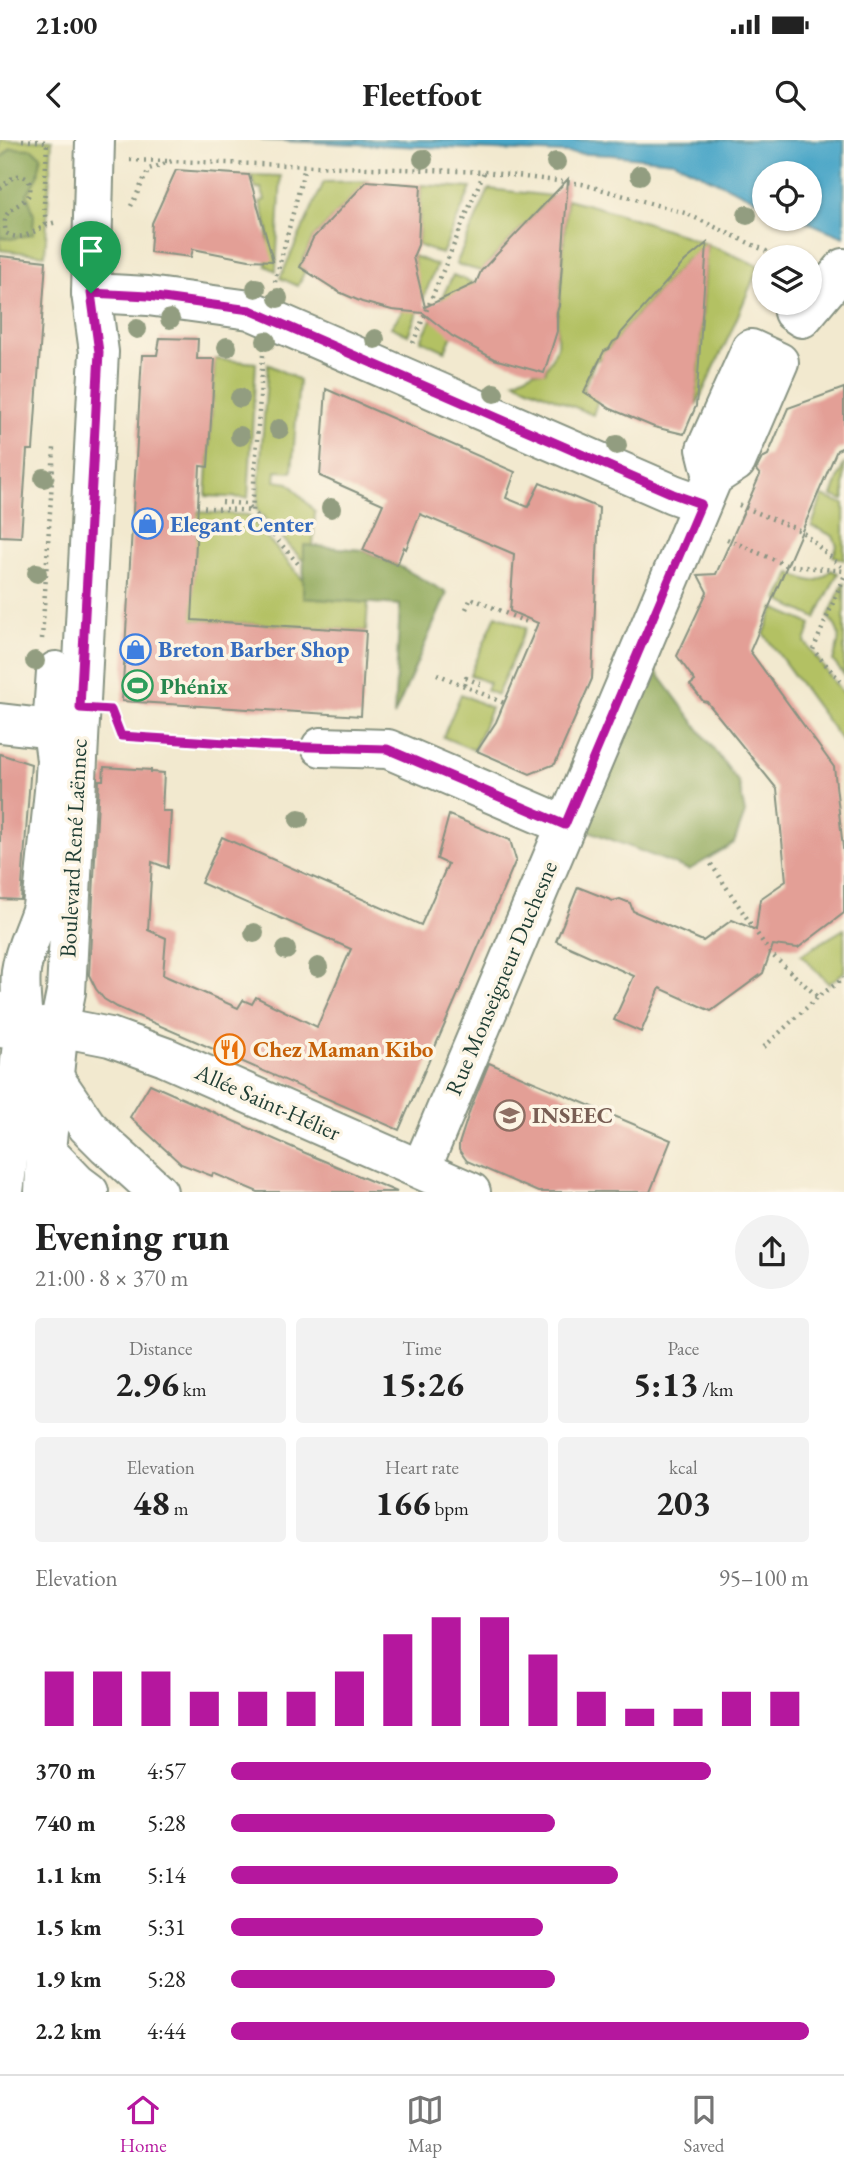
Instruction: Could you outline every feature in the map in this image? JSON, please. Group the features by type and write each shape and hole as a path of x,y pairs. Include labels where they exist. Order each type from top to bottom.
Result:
{"street":[{"name":"Boulevard René Laënnec","path":"4,1192 6,1109 28,1028 68,965 66,719 99,352 91,293 95,142"},
{"path":"822,294 844,268"},
{"name":"Boulevard René Laënnec","path":"28,1028 21,971 14,956 37,924 43,907 55,760 66,719 56,664 76,352 91,293"},
{"path":"91,293 148,296 250,310 278,321"},
{"name":"Rue Monseigneur Duchesne","path":"278,321 636,478 707,491 421,1169"},
{"path":"0,723 66,719"},
{"path":"321,747 387,749 565,825"},
{"path":"0,986 28,1028 53,1076 88,1126 158,1192"},
{"name":"Allée Saint-Hélier","path":"28,1028 110,1037 165,1057 471,1192"},
{"path":"44,1192 53,1076"},
{"path":"6,1109 77,1183 89,1192"}],"path":[{"path":"22,140 47,142 44,204 46,225"},
{"path":"129,160 484,172 582,184 685,213 753,245"},
{"path":"131,207 149,169 172,161"},
{"path":"278,274 305,167"},
{"path":"414,342 484,172"},
{"path":"0,188 15,176 28,179 30,184 31,192 6,216 6,233 18,238 55,222"},
{"path":"252,511 263,354 278,321"},
{"path":"55,442 42,645 56,664"},
{"path":"222,502 245,504 301,567"},
{"path":"197,507 252,511"},
{"path":"746,508 801,531 844,570"},
{"path":"730,541 786,565 844,570"},
{"path":"844,576 813,650 844,685"},
{"path":"466,609 471,598 526,622"},
{"path":"437,674 504,703"},
{"path":"464,685 466,678 485,686"},
{"path":"66,719 111,710 121,736 321,747"},
{"path":"711,864 770,953 818,997"},
{"path":"764,1047 818,997 844,978"}],"green space":[{"path":"0,140 52,140 45,255 0,250"},
{"path":"11,148 32,149 41,156 38,176 27,194 34,214 33,234 11,239 0,237 0,159"},
{"path":"251,175 281,176 276,271 266,266 268,229 260,202 265,200 261,188 256,189"},
{"path":"368,181 313,238 300,266 305,271 298,286 280,278 324,182"},
{"path":"421,185 471,188 442,254 418,245"},
{"path":"489,189 552,196 481,271 456,264"},
{"path":"567,199 640,220 707,244 688,258 609,349 604,351 601,358 595,361 583,389 598,400 593,415 514,381 534,371 545,372 556,348"},
{"path":"707,244 752,263 752,282 696,406"},
{"path":"413,256 437,265 408,335 391,327 403,310 414,285"},
{"path":"453,275 476,284 445,351 421,340"},
{"path":"215,359 256,363 248,498 206,496"},
{"path":"268,364 299,380 292,472 276,471 275,481 289,483 315,512 313,546 304,545 304,562 257,510"},
{"path":"844,463 844,500 832,496"},
{"path":"822,496 844,504 844,560 833,556 837,546 833,536 812,526"},
{"path":"197,512 248,515 303,580 303,598 368,603 366,631 191,620"},
{"path":"304,545 363,550 397,565 447,593 394,716 400,605 303,598"},
{"path":"831,570 838,573 816,618 778,600 791,573 812,581"},
{"path":"844,582 844,675 833,661 838,633 828,617"},
{"path":"774,608 811,624 805,642 844,695 844,744 764,634"},
{"path":"496,615 526,628 497,695 486,690 489,683 470,675"},
{"path":"655,670 739,783 745,813 734,843 689,870 584,829"},
{"path":"461,694 491,708 474,750 443,737"},
{"path":"844,929 844,972 829,984 801,955"}],"water":[{"path":"261,140 844,140 844,237 822,228 822,161 752,161 752,198 673,161 611,155"}],"building":[{"path":"176,170 249,175 273,261 249,260 193,249 191,257 150,252 152,223"},
{"path":"568,179 557,331 544,373 494,359 452,336 423,313 392,310 362,302 339,292 300,267 313,238 367,181 421,185 418,245 413,257 425,307 476,283 481,271"},
{"path":"707,243 696,406 684,434 654,427 611,409 584,392 604,351 618,339 685,261"},
{"path":"0,256 46,261 33,450 27,450 21,537 0,536"},
{"path":"160,338 198,339 197,359 215,359 208,467 200,466 192,620 366,631 361,716 122,701 142,355 157,355"},
{"path":"844,388 844,447 837,450 750,651 834,767 844,857 844,913 798,948 773,945 763,973 711,1011 660,988 641,1032 614,1020 634,976 556,941 578,887 613,901 620,899 630,903 633,911 703,941 732,920 756,930 760,899 786,881 777,789 707,702 703,701 690,685 695,681 677,656 707,592 698,575 716,574 760,475 756,470 762,458 768,455 788,408"},
{"path":"326,389 515,472 506,498 528,507 540,483 599,508 592,679 555,764 530,774 477,751 496,722 538,623 510,611 514,554 420,514 397,565 363,550 383,504 320,476"},
{"path":"0,754 31,764 21,900 0,899"},
{"path":"104,767 164,773 162,811 171,811 168,868 152,862 148,930 166,938 163,975 238,1008 243,1000 252,1004 256,997 317,1027 351,949 201,883 222,837 421,925 448,864 437,859 449,815 510,840 516,860 399,1130 104,999 89,975 99,780 103,780"},
{"path":"489,1063 671,1140 650,1192 538,1192 467,1161 459,1150 459,1144"},
{"path":"150,1084 397,1192 258,1192 213,1173 212,1176 181,1164 130,1117"}],"place":[{"name":"Elegant Center","path":"147,524"},
{"name":"Breton Barber Shop","path":"135,649"},
{"name":"Phénix","path":"137,686"},
{"name":"Chez Maman Kibo","path":"230,1049"},
{"name":"INSEEC","path":"509,1115"}],"route":[{"path":"91,293 148,296 250,310 701,504 565,825 387,749 271,746 121,736 111,710 80,708 99,352 91,293"}]}
